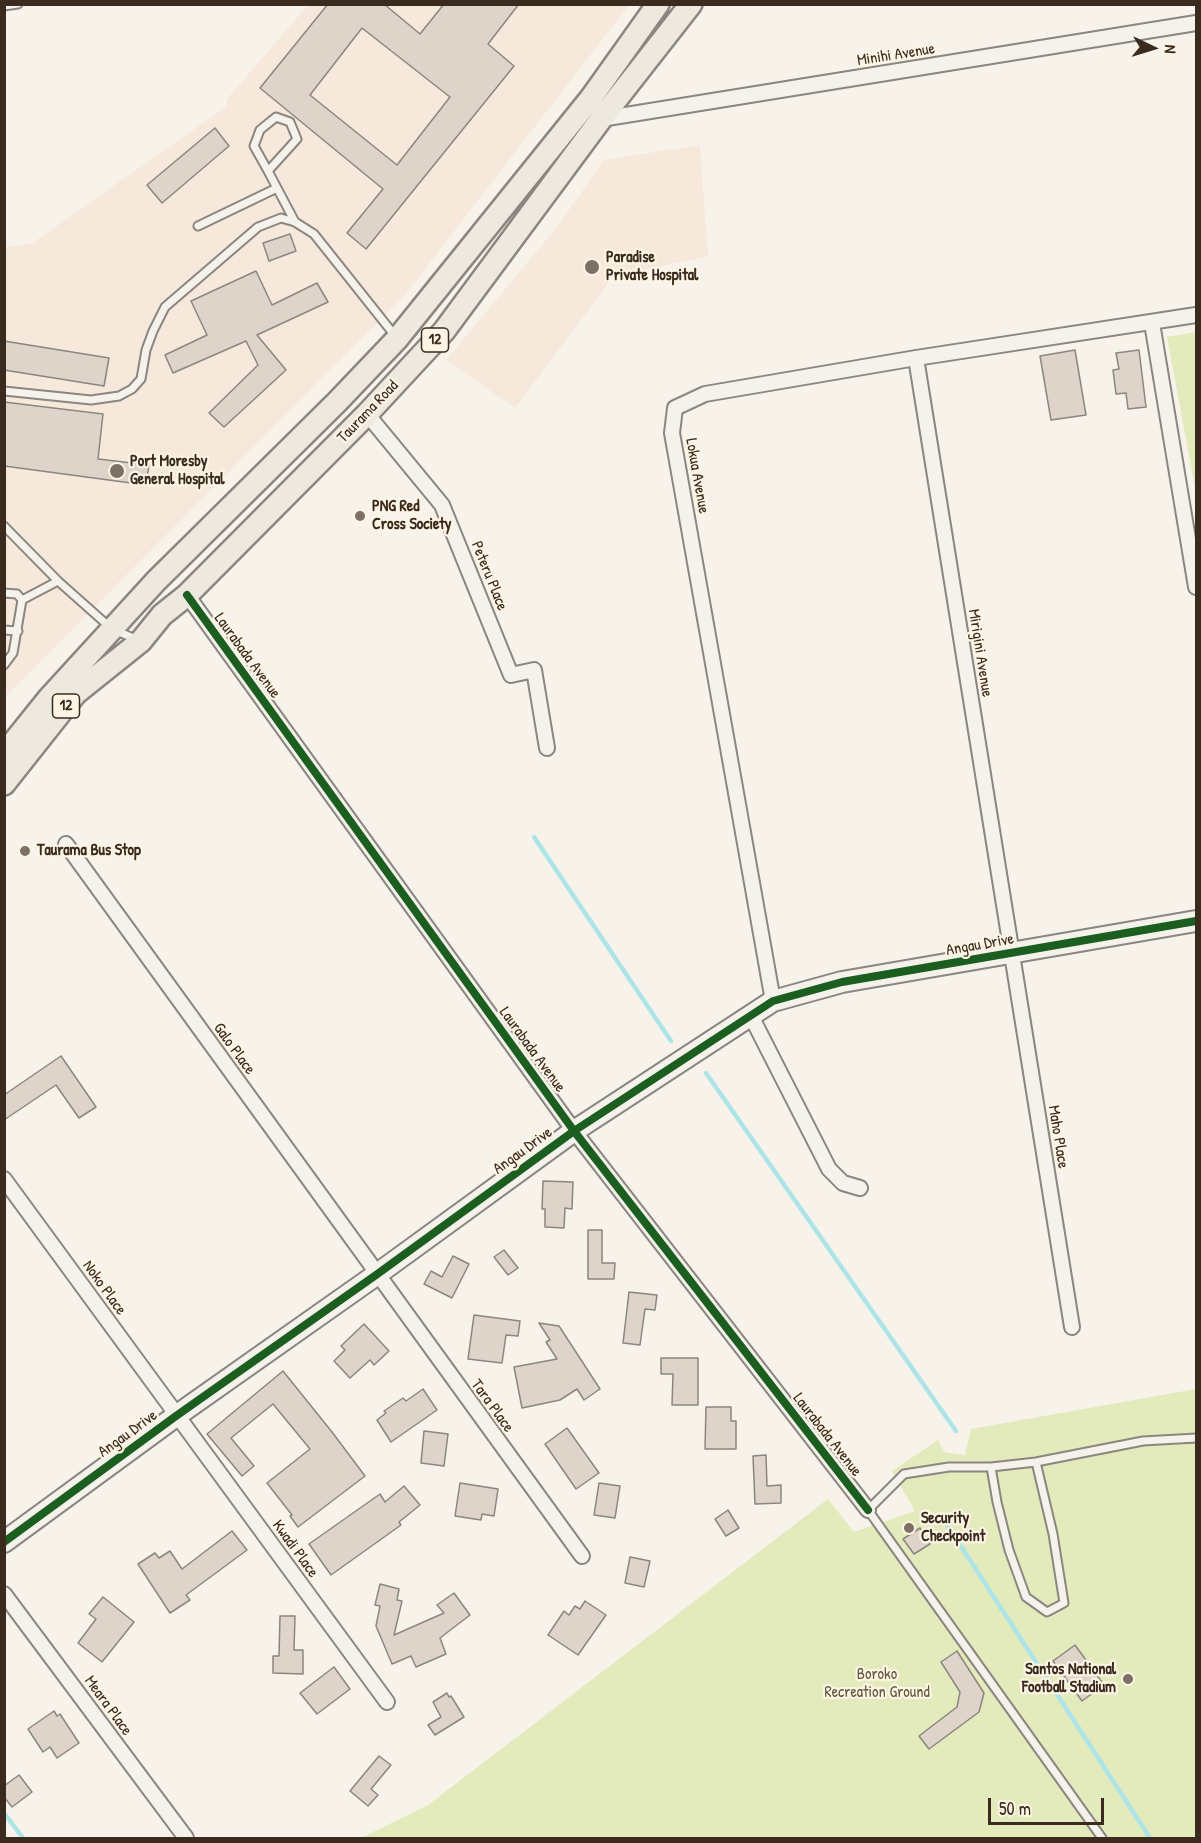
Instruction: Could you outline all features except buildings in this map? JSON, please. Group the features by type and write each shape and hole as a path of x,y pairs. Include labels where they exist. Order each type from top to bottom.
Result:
{"main road":[{"name":"Taurama Road","path":"4,754 49,698 156,581 338,402 397,339 591,98 658,4"},
{"name":"Taurama Road","path":"4,784 76,693 141,641 162,615 186,595 367,414 444,331 601,119 691,4"}],"street":[{"name":"Minihi Avenue","path":"601,119 1197,23"},
{"name":"Lokua Avenue","path":"773,1001 672,433 675,408 705,394 916,358 1197,315"},
{"path":"1152,322 1197,587"},
{"name":"Mirigini Avenue","path":"916,358 1011,953"},
{"name":"Peteru Place","path":"367,414 442,505 511,675 534,670 547,748"},
{"name":"Laurabada Avenue","path":"186,595 574,1131 868,1510"},
{"name":"Galo Place","path":"66,843 376,1275"},
{"name":"Angau Drive","path":"4,1542 574,1131 773,1001 842,982 1197,921"},
{"name":"Maho Place","path":"1011,953 1072,1327"},
{"path":"750,1014 829,1168 843,1183 860,1188"},
{"name":"Noko Place","path":"4,1179 176,1416"},
{"name":"Tara Place","path":"376,1275 582,1556"},
{"name":"Kwadi Place","path":"176,1416 387,1702"},
{"name":"Meara Place","path":"4,1594 186,1839"}],"lane":[{"path":"4,6 18,4"},
{"path":"268,171 297,139 290,122 276,117 261,130 254,146 295,222"},
{"path":"198,226 277,188"},
{"path":"4,391 91,400 118,396 132,389 141,379 146,350 165,307 258,227 281,218 295,222 314,234 397,339"},
{"path":"4,526 58,581 112,629 141,641"},
{"path":"22,600 58,581"},
{"path":"4,593 17,594 22,600 13,652 4,665"},
{"path":"4,630 18,631"},
{"path":"1102,1839 868,1510 904,1474 949,1467 991,1467 1036,1462 1143,1441 1197,1438"},
{"path":"991,1467 1009,1550 1026,1596 1047,1612 1064,1603 1053,1534 1036,1462"}],"shaded area":[{"name":"Port Moresby General Hospital","path":"308,5 629,5 404,296 5,697 5,247 31,244 227,106 227,99"},
{"name":"Paradise Private Hospital","path":"700,145 708,256 613,277 515,408 446,360 557,227 604,160"}],"green space":[{"path":"1196,332 1196,493 1167,337"},
{"name":"Boroko Recreation Ground","path":"1196,1389 1196,1838 361,1838 428,1805 828,1499 854,1532 915,1511 892,1471 938,1440 944,1452 965,1455 971,1429"}],"waterway":[{"path":"534,837 671,1041"},
{"path":"706,1073 956,1431"},
{"path":"942,1517 1150,1838"},
{"path":"4,1813 23,1838"}],"cycle path":[{"path":"187,595 574,1131 868,1510"},
{"path":"4,1542 574,1131 773,1001 842,982 1196,921"}],"place":[{"name":"Paradise Private Hospital","path":"592,267"},
{"name":"Port Moresby General Hospital","path":"117,471"},
{"name":"PNG Red Cross Society","path":"360,516"},
{"name":"Taurama Bus Stop","path":"25,851"},
{"name":"Security Checkpoint","path":"909,1528"},
{"name":"Santos National Football Stadium","path":"1128,1679"}]}
